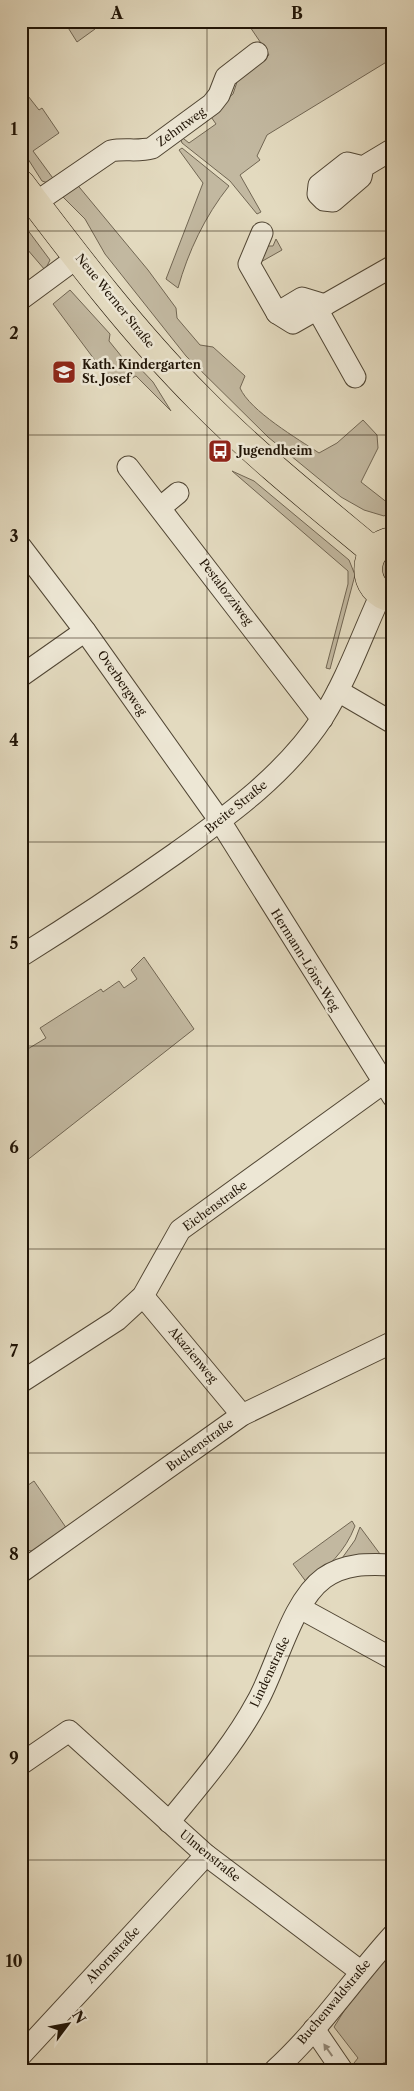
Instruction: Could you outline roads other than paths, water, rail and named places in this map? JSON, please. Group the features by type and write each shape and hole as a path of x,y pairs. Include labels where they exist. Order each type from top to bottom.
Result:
{"main road":[{"name":"Neue Werner Straße","path":"28,193 133,325 205,404 287,480 383,546"},
{"path":"383,546 369,558 367,574 374,589 387,596"}],"street":[{"name":"Zehntweg","path":"28,193 111,151 120,149 142,151 152,148 212,104 219,95 226,77 257,53"},
{"path":"363,166 393,149"},
{"path":"262,233 249,264 276,313 293,323 393,266"},
{"path":"21,299 78,257"},
{"path":"321,307 355,378"},
{"name":"Pestalozziweg","path":"128,467 161,507 322,719"},
{"path":"161,507 178,493"},
{"name":"Overbergweg","path":"21,547 85,631 220,822"},
{"name":"Breite Straße","path":"21,956 109,900 220,822 281,770 322,719 387,596"},
{"path":"21,676 85,631"},
{"path":"338,691 393,723"},
{"name":"Hermann-Löns-Weg","path":"220,822 389,1085"},
{"name":"Eichenstraße","path":"21,1382 117,1320 143,1296 180,1230 389,1085"},
{"name":"Akazienweg","path":"143,1296 242,1415"},
{"name":"Buchenstraße","path":"21,1572 242,1415 393,1342"},
{"name":"Lindenstraße","path":"169,1822 213,1768 257,1702 300,1608 310,1591 337,1570 351,1564 393,1564"},
{"path":"300,1608 393,1659"},
{"name":"Ulmenstraße","path":"21,1764 69,1731 206,1855 360,1971"},
{"name":"Ahornstraße","path":"21,2055 206,1855"},
{"name":"Buchenwaldstraße","path":"276,2070 314,2029 360,1971 393,1935"},
{"path":"314,2029 342,2070"}],"place":[{"name":"Kath. Kindergarten St. Josef","path":"64,372"},
{"name":"Jugendheim","path":"220,451"}]}
